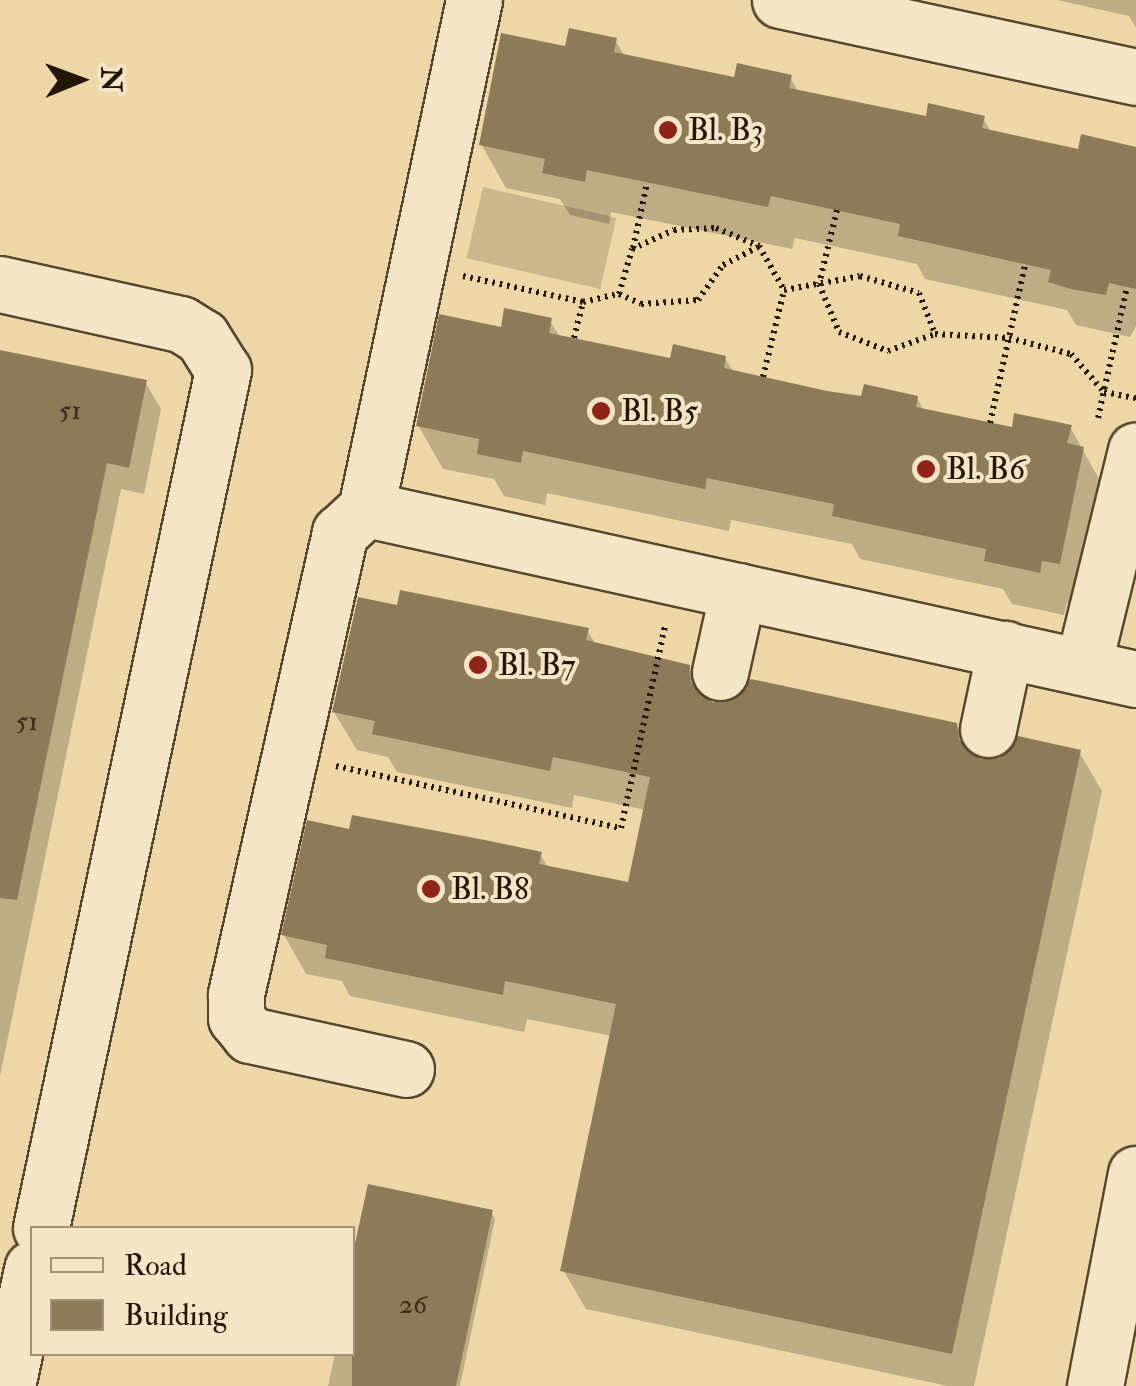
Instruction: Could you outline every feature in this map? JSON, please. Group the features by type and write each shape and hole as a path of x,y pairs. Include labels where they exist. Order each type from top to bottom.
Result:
{"street":[{"path":"406,1069 270,1041 250,1034 236,1018 340,533 366,509 474,0"},
{"path":"780,0 1136,77"},
{"path":"0,284 181,324 202,337 223,370 42,1226"},
{"path":"1083,666 1136,450"},
{"path":"366,509 1136,679"},
{"path":"720,672 738,591"},
{"path":"988,730 1005,649"},
{"path":"1096,1386 1136,1174"},
{"path":"7,1386 30,1279"}],"path":[{"path":"619,294 647,183"},
{"path":"838,210 819,284 839,332 888,350 935,334 1010,338 1071,354 1104,392 1136,398"},
{"path":"632,250 674,230 716,228 759,246 784,290 762,377"},
{"path":"417,266 583,302 619,294 641,304 698,300 723,265 759,246"},
{"path":"990,423 1025,264"},
{"path":"784,290 860,276 919,293 935,334"},
{"path":"574,338 583,302"},
{"path":"290,756 621,828 676,577"}],"shaded area":[{"path":"483,187 616,218 600,289 467,258"}],"building":[{"path":"569,28 617,38 614,52 734,77 737,63 792,75 789,88 926,116 928,103 985,116 982,128 1078,149 1081,134 1136,147 1136,289 1109,283 1106,295 1071,289 1048,282 1051,270 898,236 900,224 771,196 768,207 587,170 585,182 542,173 545,159 479,145 501,33 565,46"},
{"path":"504,308 552,318 549,333 670,358 673,344 726,356 724,368 827,391 861,396 864,384 918,396 916,407 1012,427 1014,413 1072,425 1067,443 1084,447 1060,564 1042,561 1040,573 984,561 986,549 832,516 834,504 707,478 705,489 523,451 521,463 477,454 479,439 416,426 439,314 501,327"},
{"path":"0,350 147,380 129,468 107,463 17,900 0,898"},
{"path":"400,590 589,628 586,640 690,665 691,682 712,702 730,701 751,679 957,723 959,740 981,759 999,758 1018,736 1081,750 952,1354 560,1271 616,1004 505,981 503,995 325,958 327,945 281,935 307,820 349,829 352,815 485,840 542,852 539,864 628,882 650,777 553,757 550,771 372,734 375,721 332,712 358,597 397,605"},
{"path":"368,1184 493,1210 456,1386 352,1386 355,1243"}],"place":[{"name":"Bl. B3","path":"668,130"},
{"name":"Bl. B5","path":"601,411"},
{"name":"Bl. B6","path":"926,469"},
{"name":"Bl. B7","path":"478,665"},
{"name":"Bl. B8","path":"431,889"}]}
